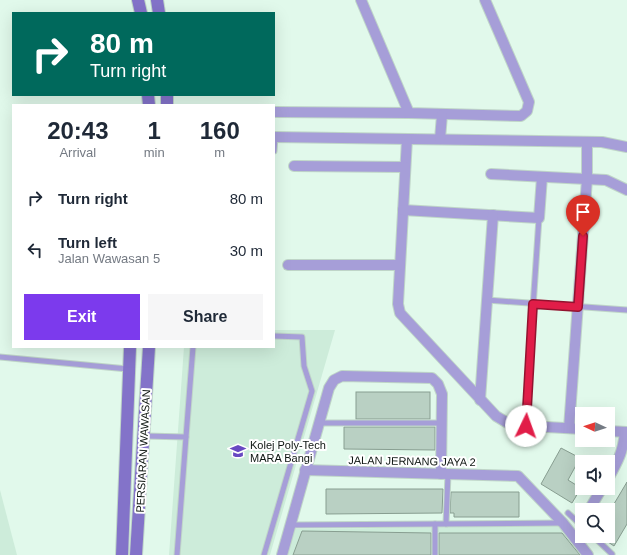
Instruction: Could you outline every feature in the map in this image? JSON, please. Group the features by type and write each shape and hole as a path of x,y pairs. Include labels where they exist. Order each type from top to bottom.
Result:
{"main road":[{"path":"138,0 141,12"},
{"path":"157,0 159,12"},
{"name":"PERSIARAN WAWASAN","path":"122,555 130,348"},
{"path":"144,348 140,357 128,369 141,390 145,405"},
{"name":"PERSIARAN WAWASAN","path":"136,555 145,436 145,405 149,348"}],"street":[{"path":"362,0 409,114"},
{"path":"275,112 521,116 527,111 529,102 485,0"},
{"path":"440,139 442,115"},
{"path":"275,137 602,142 627,147"},
{"path":"406,139 398,304 400,313 496,416 511,425 575,428"},
{"path":"569,428 587,179 587,142"},
{"path":"294,166 405,167"},
{"path":"491,174 606,180 627,190"},
{"path":"403,210 539,218 542,177"},
{"path":"480,400 493,216"},
{"path":"288,265 400,265"},
{"path":"282,555 329,388 334,380 342,376 432,378 438,384 442,394 445,474"},
{"path":"615,431 626,432 622,454 615,466"},
{"name":"JALAN JERNANG JAYA 2","path":"305,470 518,476 563,523"},
{"path":"563,523 588,555"}],"lane":[{"path":"526,426 539,218"},
{"path":"487,300 627,310"},
{"path":"264,555 312,391 304,366 302,337 275,336"},
{"path":"177,555 193,348"},
{"path":"0,356 128,369"},
{"path":"319,423 443,423"},
{"path":"145,436 186,437"},
{"path":"445,474 446,524"},
{"path":"568,513 575,518"},
{"path":"291,525 563,523"},
{"path":"435,524 435,555"},
{"path":"600,543 612,554"}],"shaded area":[{"name":"Kolej Poly-Tech MARA Bangi","path":"275,330 335,330 270,555 169,555 184,348 275,348"},
{"path":"0,490 17,555 0,555"},
{"path":"560,526 583,555 286,555 295,529"}],"building":[{"path":"356,392 430,392 430,419 356,419"},
{"path":"344,427 435,427 435,450 344,449"},
{"path":"561,448 575,455 575,467 568,480 575,484 575,495 577,495 572,503 541,484"},
{"path":"627,482 627,524 614,546 610,543 615,543 615,503"},
{"path":"326,489 443,489 442,513 326,514"},
{"path":"451,492 519,492 519,517 454,517 454,513 450,513"},
{"path":"302,531 431,533 431,555 293,555"},
{"path":"439,533 562,533 580,555 439,555"}],"place":[{"name":"Kolej Poly-Tech MARA Bangi","path":"238,451"}],"route":[{"path":"526,426 533,304 578,307 583,236"}]}
